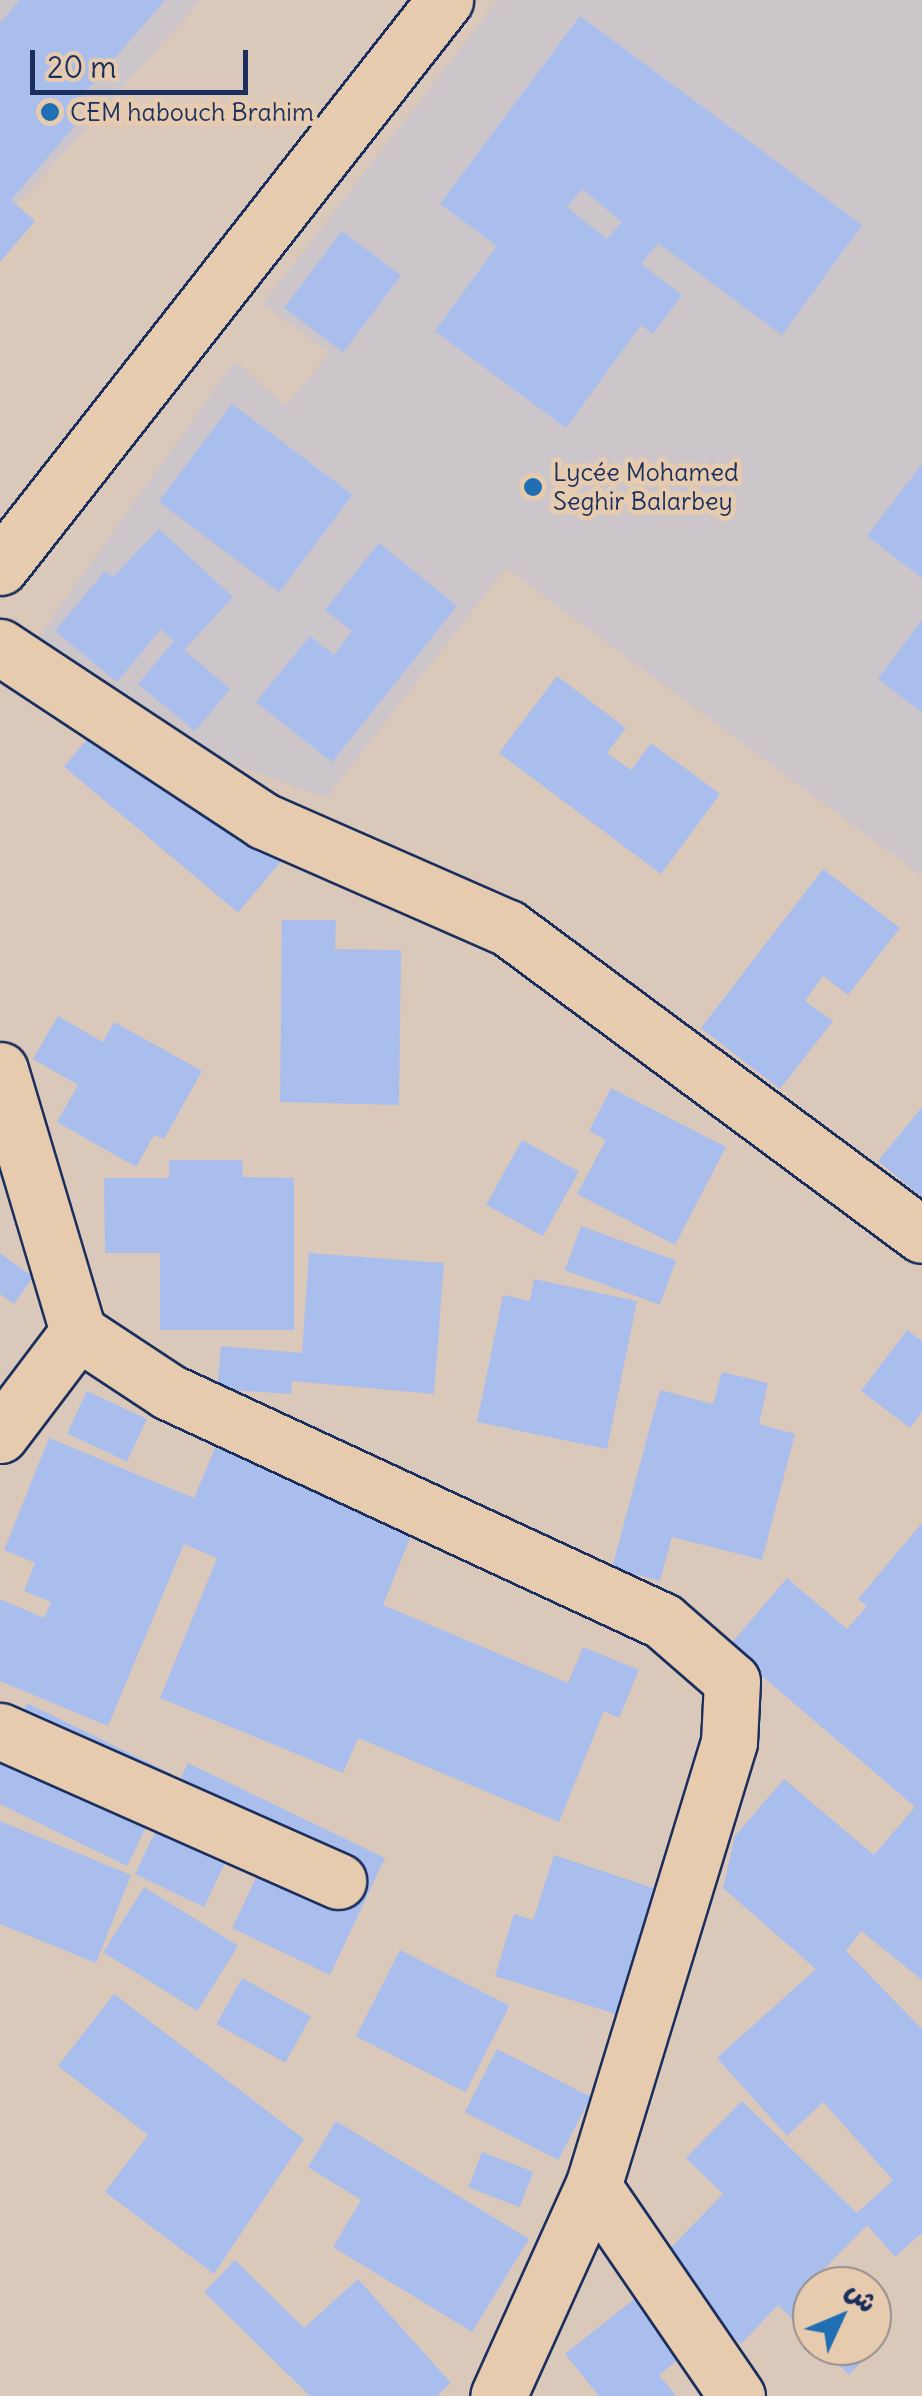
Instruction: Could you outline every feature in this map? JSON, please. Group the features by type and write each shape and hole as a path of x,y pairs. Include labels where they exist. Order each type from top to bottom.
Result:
{"street":[{"path":"0,567 445,0"},
{"path":"0,647 264,821 508,928 922,1235"},
{"path":"0,1070 78,1332 169,1392 673,1627 732,1681 729,1742 593,2186 498,2396"},
{"path":"0,1434 78,1332"},
{"path":"0,1731 338,1881"},
{"path":"593,2186 737,2396"}],"shaded area":[{"name":"CEM habouch Brahim","path":"0,0 201,0 0,224"},
{"name":"Lycée Mohamed Seghir Balarbey","path":"498,0 922,0 922,876 506,568 326,798 215,757 36,640 235,361 286,406 329,353 263,304"}],"building":[{"name":"CEM habouch Brahim","path":"20,0 165,0 68,112 79,121 11,200 35,221 0,262 0,23"},
{"path":"580,16 862,225 782,335 658,243 641,264 682,295 653,334 641,325 566,428 435,331 497,246 440,204","holes":["582,189 622,222 607,239 567,207"]},
{"path":"342,231 401,276 343,352 284,308"},
{"path":"232,404 353,495 279,592 159,501"},
{"path":"922,464 922,578 867,536"},
{"path":"159,529 233,597 184,650 230,689 195,731 138,684 174,641 161,629 117,682 55,631 105,571 113,577"},
{"path":"379,543 457,606 332,762 256,702 310,636 334,655 352,631 325,610"},
{"path":"922,620 922,712 878,679"},
{"path":"557,676 626,728 607,753 631,770 651,743 720,794 661,874 499,753"},
{"path":"120,700 294,846 238,913 64,767"},
{"path":"823,869 900,928 848,995 823,976 805,1001 833,1021 780,1089 701,1028"},
{"path":"282,920 336,920 335,949 401,950 399,1105 280,1102"},
{"path":"58,1016 103,1042 114,1022 202,1071 164,1139 154,1135 136,1167 57,1122 78,1085 33,1059"},
{"path":"611,1088 726,1147 675,1245 577,1194 606,1140 589,1131"},
{"path":"922,1107 922,1197 878,1161"},
{"path":"522,1140 579,1172 543,1236 486,1205"},
{"path":"169,1160 242,1160 243,1177 294,1178 294,1330 160,1330 160,1253 105,1253 104,1178 169,1178"},
{"path":"581,1226 676,1261 660,1305 565,1270"},
{"path":"0,1253 33,1277 14,1304 0,1294"},
{"path":"309,1253 444,1263 434,1394 292,1381 291,1394 217,1389 221,1346 302,1353"},
{"path":"534,1279 637,1301 607,1449 477,1422 503,1295 530,1301"},
{"path":"907,1330 922,1341 922,1412 910,1428 861,1391"},
{"path":"722,1372 768,1383 759,1424 795,1434 762,1560 672,1537 660,1581 612,1568 660,1390 713,1404"},
{"path":"87,1391 147,1419 127,1461 67,1434"},
{"path":"49,1438 194,1498 218,1441 416,1523 383,1605 568,1683 583,1647 639,1670 619,1718 604,1711 559,1822 358,1738 343,1773 160,1698 217,1558 184,1544 108,1726 0,1681 0,1599 44,1618 51,1602 24,1591 35,1563 4,1550"},
{"path":"922,1523 922,1980 861,1931 846,1951 922,2029 922,2233 895,2257 867,2225 827,2266 792,2266 792,2319 778,2305 741,2344 656,2263 723,2194 686,2158 742,2101 857,2213 893,2180 823,2102 787,2136 717,2058 816,1969 723,1888 735,1836 784,1779 874,1855 915,1807 728,1647 787,1578 847,1629 867,1606 858,1599"},
{"path":"27,1703 172,1774 127,1866 0,1804 0,1758"},
{"path":"188,1763 385,1858 330,1975 232,1928 268,1853 237,1838 204,1907 135,1874"},
{"path":"0,1821 131,1875 96,1963 0,1924"},
{"path":"554,1855 665,1892 625,2017 495,1976 514,1914 533,1920"},
{"path":"144,1887 238,1946 197,2011 103,1952"},
{"path":"400,1950 510,2006 466,2092 356,2036"},
{"path":"242,1978 311,2016 285,2063 216,2024"},
{"path":"114,1994 304,2139 214,2274 105,2192 148,2135 58,2066"},
{"path":"497,2049 591,2097 558,2160 465,2112"},
{"path":"336,2121 529,2239 472,2332 333,2247 361,2200 308,2167"},
{"path":"482,2152 533,2172 520,2207 468,2187"},
{"path":"235,2260 304,2328 358,2279 451,2383 437,2396 310,2396 204,2292"},
{"path":"638,2296 685,2354 659,2375 676,2396 599,2396 565,2354"},
{"path":"840,2366 858,2366 849,2375"}],"place":[{"name":"CEM habouch Brahim","path":"50,112"},
{"name":"Lycée Mohamed Seghir Balarbey","path":"533,487"}]}
